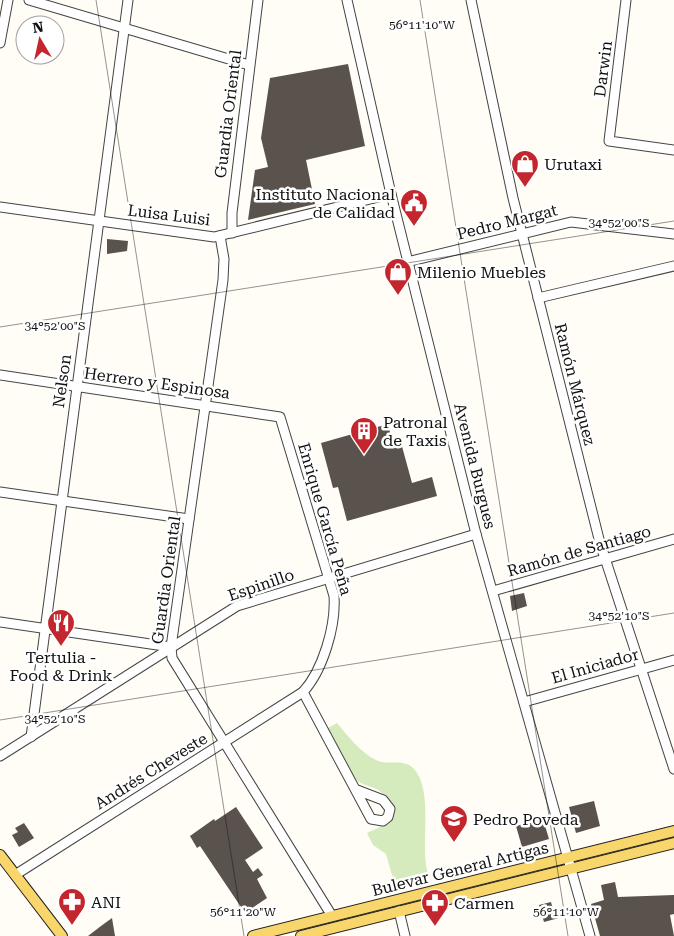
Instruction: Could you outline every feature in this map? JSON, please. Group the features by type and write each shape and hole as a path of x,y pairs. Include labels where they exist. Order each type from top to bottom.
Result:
{"main road":[{"name":"Bulevar General Artigas","path":"253,936 674,831"},
{"name":"Bulevar General Artigas","path":"301,936 328,932 399,911 674,844"},
{"path":"0,855 62,936"}],"street":[{"path":"0,43 8,0"},
{"path":"29,0 249,66"},
{"name":"Nelson","path":"30,736 128,0"},
{"name":"Guardia Oriental","path":"232,232 232,213 258,0"},
{"name":"Avenida Burgues","path":"347,0 407,262 476,534 590,936"},
{"name":"Ramón Márquez","path":"471,0 522,234 605,559 674,768"},
{"name":"Darwin","path":"626,0 609,141 674,150"},
{"name":"Luisa Luisi","path":"0,207 220,236 391,194"},
{"name":"Pedro Margat","path":"407,262 572,222 674,234"},
{"name":"Guardia Oriental","path":"220,236 224,259 224,274 171,647 172,658 332,916"},
{"path":"538,298 674,266"},
{"name":"Herrero y Espinosa","path":"0,375 280,417"},
{"name":"Enrique García Peña","path":"280,417 330,579 334,601 330,629 319,668 313,681 303,692"},
{"path":"0,492 189,518"},
{"name":"Espinillo","path":"0,756 237,606 476,534"},
{"name":"Ramón de Santiago","path":"493,591 674,539"},
{"path":"0,622 171,647"},
{"name":"El Iniciador","path":"524,702 674,660"},
{"path":"303,692 357,790"},
{"name":"Andrés Cheveste","path":"15,875 303,692"},
{"path":"399,911 405,936"}],"green space":[{"path":"337,723 370,757 380,762 405,763 413,768 420,778 425,804 425,848 428,873 394,882 386,854 373,845 367,833 383,825 393,817 393,807 381,792 360,783 350,772 328,728"},
{"path":"561,865 279,936 274,936"}],"building":[{"path":"348,64 365,146 306,160 315,204 248,220 255,170 268,167 261,138 270,78"},
{"path":"107,239 128,241 127,251 107,254"},
{"path":"388,424 392,441 400,439 412,483 432,477 437,496 347,521 338,487 333,488 321,443"},
{"path":"524,593 527,606 512,611 510,596"},
{"path":"594,801 600,826 576,833 569,807"},
{"path":"236,807 263,848 245,860 253,872 258,868 263,875 257,879 267,898 245,913 200,846 197,848 190,836 214,819 215,821"},
{"path":"543,819 549,839 522,847 516,826"},
{"path":"24,823 34,838 19,847 12,835 18,832 15,828"},
{"path":"615,882 618,897 674,895 674,914 670,915 674,936 600,936 591,904 604,900 601,885"},
{"path":"551,902 553,910 568,906 570,915 544,922 539,905"},
{"path":"112,918 115,936 88,936 101,926"}],"place":[{"name":"Urutaxi","path":"525,188"},
{"name":"Instituto Nacional de Calidad","path":"414,227"},
{"name":"Milenio Muebles","path":"398,296"},
{"name":"Patronal de Taxis","path":"364,455"},
{"name":"Tertulia - Food & Drink","path":"61,647"},
{"name":"Pedro Poveda","path":"454,843"},
{"name":"ANI","path":"72,926"},
{"name":"Carmen","path":"435,927"}]}
